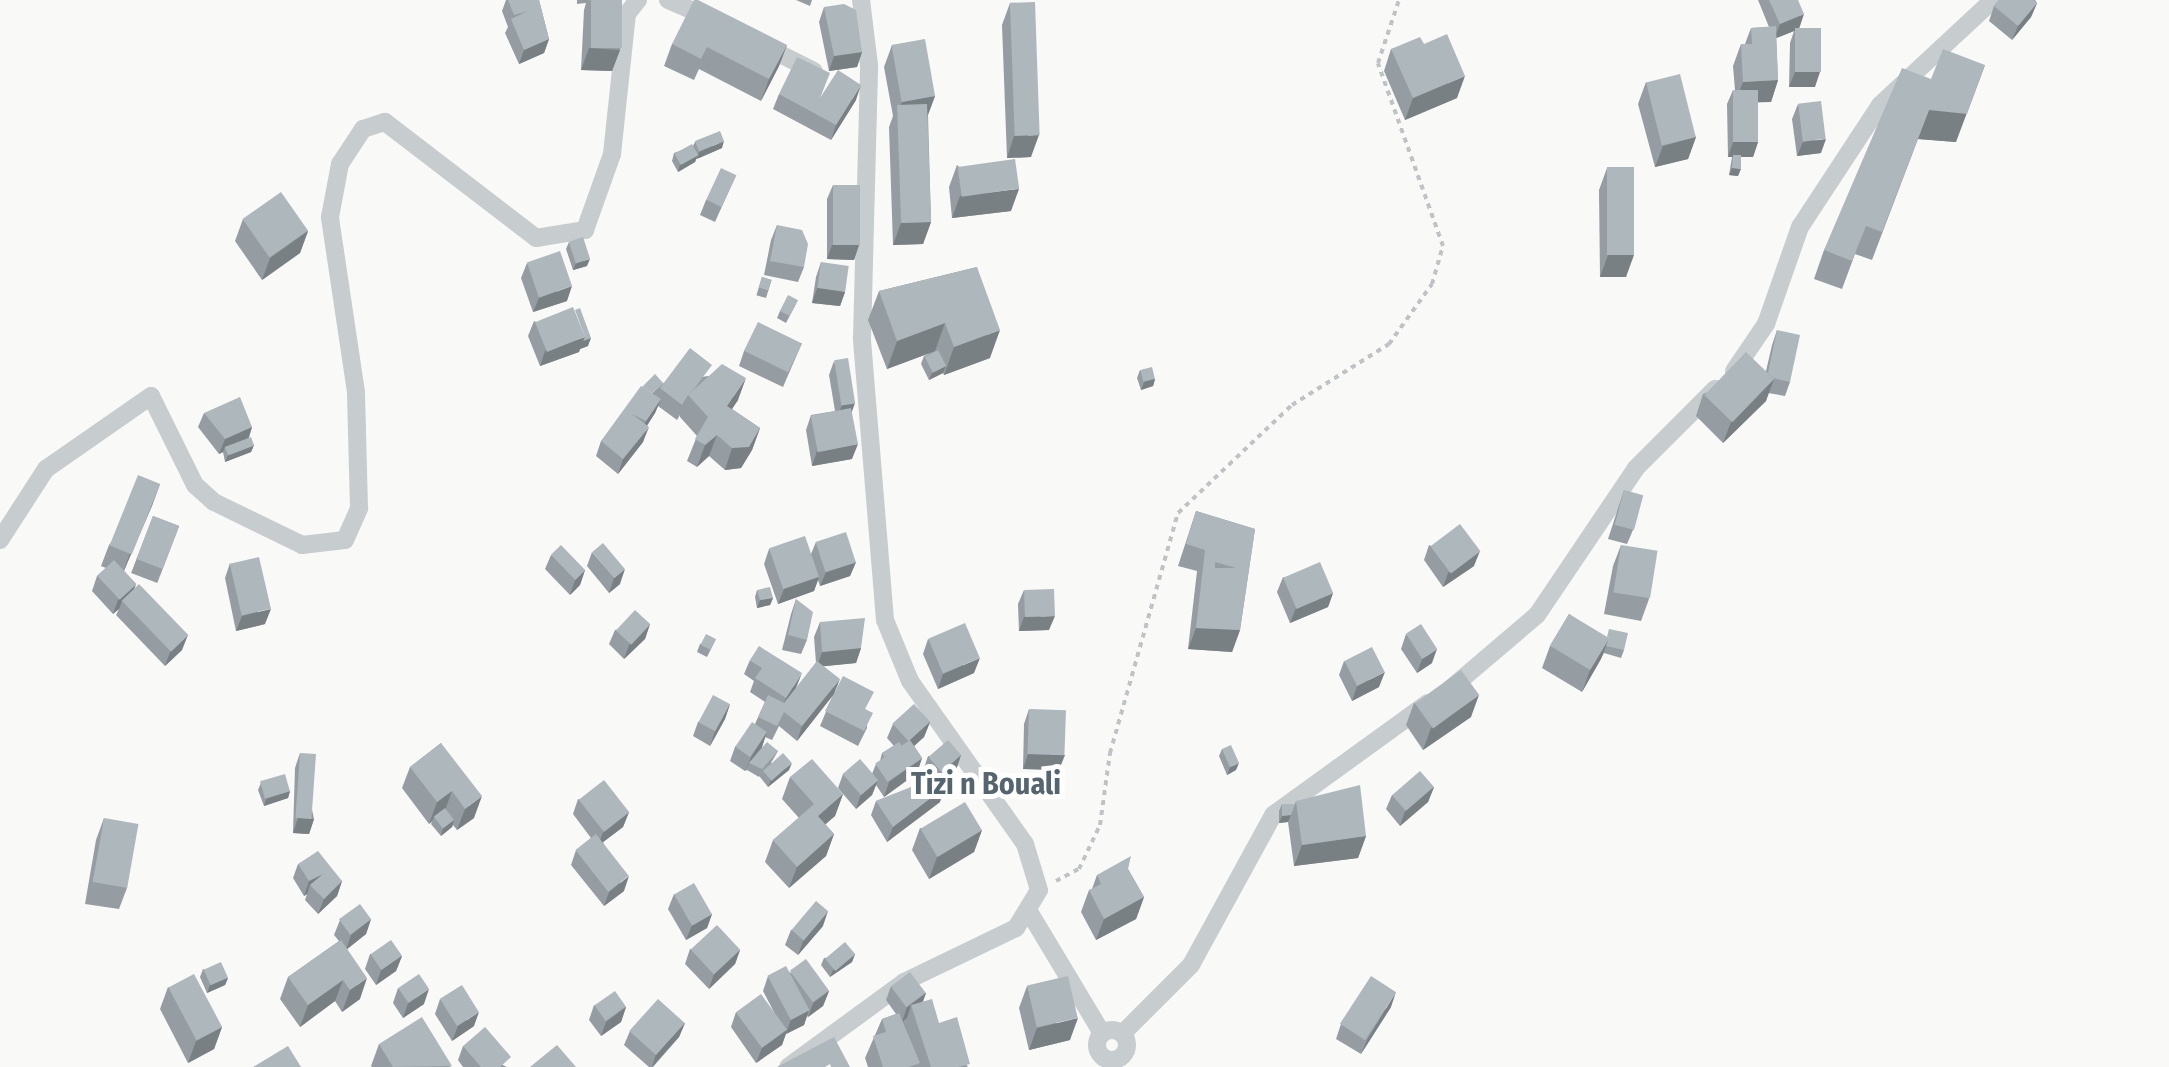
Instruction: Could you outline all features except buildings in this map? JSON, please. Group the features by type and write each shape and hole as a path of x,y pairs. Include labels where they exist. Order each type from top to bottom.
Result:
{"street":[{"path":"0,540 46,469 151,396 195,485 214,502 302,545 345,540 359,508 356,392 330,217 340,164 363,129 385,122 536,238 585,230 612,154 627,14 638,0"},
{"path":"668,0 851,90"},
{"path":"860,0 851,90 862,338 885,620 910,681 1026,844 1038,882 1030,915 1102,1033"},
{"path":"1102,1033 1123,1034 1191,965 1274,815 1486,664 1547,603 1636,468 1746,353 1800,227 1880,106 1993,0"},
{"path":"788,1067 904,982 1030,915"},
{"path":"1102,1033 1097,1046 1111,1064 1125,1054 1123,1034"}],"path":[{"path":"1038,882 1079,869 1096,838 1178,514 1292,405 1390,344 1432,284 1443,246 1378,63 1398,0"}],"district":[{"name":"Tizi n Bouali","path":"986,784"}]}
